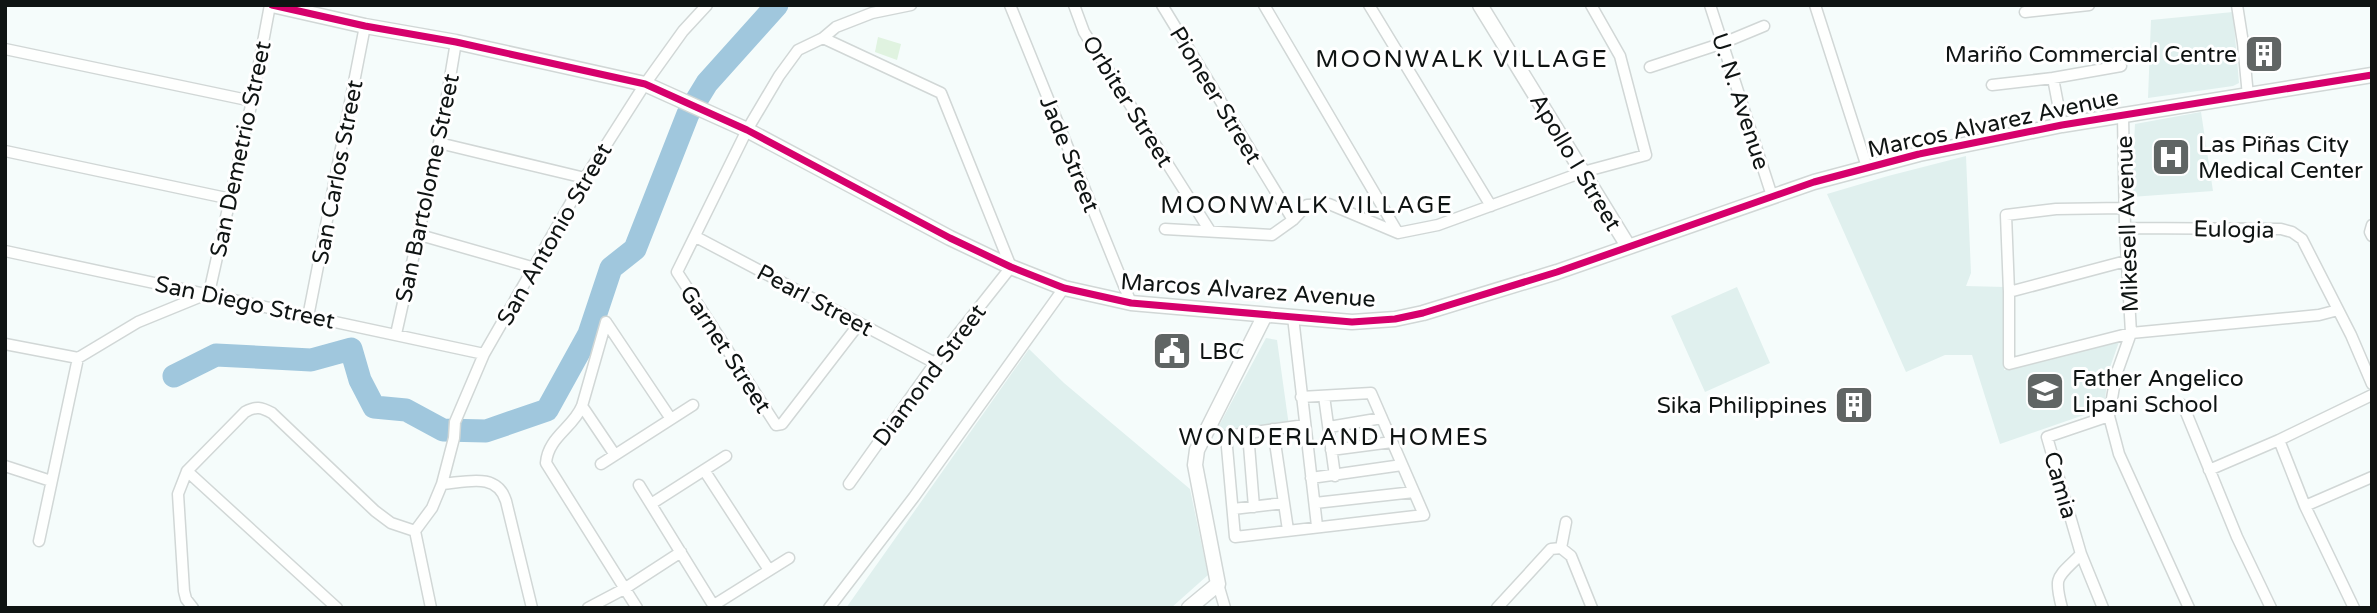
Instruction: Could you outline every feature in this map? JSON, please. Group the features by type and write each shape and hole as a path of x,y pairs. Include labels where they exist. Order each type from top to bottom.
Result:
{"main road":[{"name":"Marcos Alvarez Avenue","path":"271,5 645,84 747,130 950,238 1010,267 1064,288 1131,303 1352,322 1395,319 1423,313 1557,272 1772,196 1867,167 1949,147 2062,125 2372,75"},
{"name":"Apollo I Street","path":"1480,5 1628,246"},
{"path":"1189,608 1217,584 1195,465 1196,457 1265,315"}],"street":[{"name":"San Demetrio Street","path":"209,293 253,101 271,5"},
{"name":"San Antonio Street","path":"415,531 432,509 442,484 454,438 455,422 484,354 585,178 645,84 683,31 707,5"},
{"path":"696,237 747,130 779,76 799,50 836,27 872,13 911,5"},
{"name":"Jade Street","path":"1010,5 1131,303"},
{"name":"Orbiter Street","path":"1074,5 1084,32 1210,231"},
{"name":"Pioneer Street","path":"1162,5 1293,220"},
{"path":"1264,5 1398,233"},
{"path":"1369,5 1491,206"},
{"path":"1165,229 1272,235 1293,220 1307,205 1329,204 1398,233 1438,225 1583,172 1646,155 1620,56 1591,5"},
{"name":"U. N. Avenue","path":"1710,5 1772,196"},
{"path":"1815,5 1867,167"},
{"path":"2025,12 2089,5"},
{"path":"2237,5 2248,96"},
{"name":"San Carlos Street","path":"308,317 365,26"},
{"path":"1650,67 1723,43 1763,26"},
{"path":"822,38 941,93 1010,267"},
{"name":"San Bartolome Street","path":"396,334 439,143 456,42"},
{"path":"5,49 253,101"},
{"path":"1992,85 2121,66"},
{"path":"2053,78 2062,125"},
{"name":"Mikesell Avenue","path":"2123,116 2124,208 2131,332"},
{"path":"439,143 585,178"},
{"path":"5,151 231,198"},
{"path":"2124,208 2056,209 2006,215 2009,364 2131,332 2319,315 2338,310"},
{"path":"2372,226 2372,236"},
{"name":"Eulogia","path":"2125,228 2281,229 2292,232 2302,239 2372,384"},
{"path":"420,235 535,268"},
{"name":"Garnet Street","path":"696,237 677,272 776,425 782,424 859,324"},
{"name":"Pearl Street","path":"696,237 935,363"},
{"name":"San Diego Street","path":"5,251 484,354"},
{"path":"2009,292 2126,261"},
{"name":"Diamond Street","path":"849,484 935,363 1010,267"},
{"path":"830,608 914,497 1064,288"},
{"path":"5,344 78,358 138,322 209,293"},
{"path":"1293,317 1317,526"},
{"path":"637,608 546,463 551,444 582,405 606,322 671,419"},
{"path":"2131,332 2116,375 2109,416 2119,454 2189,608"},
{"path":"39,541 78,358"},
{"path":"1301,397 1371,393 1424,514 1235,537 1226,436 1305,425"},
{"path":"2209,470 2372,395"},
{"path":"1324,396 1335,476"},
{"path":"582,405 615,455"},
{"path":"601,464 693,405"},
{"path":"2183,405 2271,608"},
{"path":"193,608 184,591 178,494 187,471 244,412 253,407 262,407 272,414 375,511 391,523 415,531 431,608"},
{"name":"Camia","path":"2081,554 2047,437 2109,416"},
{"path":"1328,427 1382,418"},
{"path":"1273,429 1288,530"},
{"path":"1248,433 1254,507"},
{"path":"2279,440 2305,506 2354,608"},
{"path":"1331,450 1392,442"},
{"path":"651,504 726,456"},
{"path":"1311,478 1402,465"},
{"path":"5,466 51,481"},
{"path":"704,470 769,570"},
{"path":"187,471 337,608"},
{"path":"2305,506 2371,479"},
{"path":"442,484 480,481 499,486 506,501 532,608"},
{"path":"639,485 715,606 789,558"},
{"path":"1315,503 1414,492"},
{"path":"1233,509 1284,503"},
{"path":"1561,548 1566,522"},
{"path":"1497,608 1551,549 1561,548 1571,556 1592,608"},
{"path":"588,608 624,589 681,552"},
{"path":"2062,608 2057,586 2059,577 2081,554 2103,608"},
{"path":"1217,584 1226,608"}],"shaded area":[{"path":"2233,12 2239,83 2148,98 2151,20"},
{"name":"Las Piñas City Medical Center","path":"2201,112 2213,191 2131,197 2135,124"},
{"path":"1966,156 1971,273 1966,286 2005,287 2004,370 2120,339 2108,373 2104,408 2000,444 1972,355 1945,355 1906,372 1827,194"},
{"path":"1737,287 1770,363 1705,392 1671,316"},
{"path":"1266,338 1277,340 1289,426 1215,433"},
{"path":"1029,349 1064,383 1190,489 1208,575 1171,608 846,608"}],"green space":[{"path":"878,37 901,44 897,60 875,52"}],"waterway":[{"path":"174,376 216,355 311,360 351,349 360,380 374,407 406,410 443,430 486,431 547,410 589,334 611,268 635,249 688,114 707,83 777,5"}],"cycle path":[{"path":"272,5 645,84 747,130 950,238 1064,288 1131,303 1352,322 1395,319 1423,313 1557,272 1814,182 1919,154 2062,125 2372,75"}],"place":[{"name":"Mariño Commercial Centre","path":"2264,54"},
{"name":"Las Piñas City Medical Center","path":"2171,157"},
{"name":"LBC","path":"1172,351"},
{"name":"Father Angelico Lipani School","path":"2045,391"},
{"name":"Sika Philippines","path":"1854,405"}],"district":[{"name":"MOONWALK VILLAGE","path":"1462,59"},
{"name":"MOONWALK VILLAGE","path":"1307,205"},
{"name":"WONDERLAND HOMES","path":"1334,437"}]}
